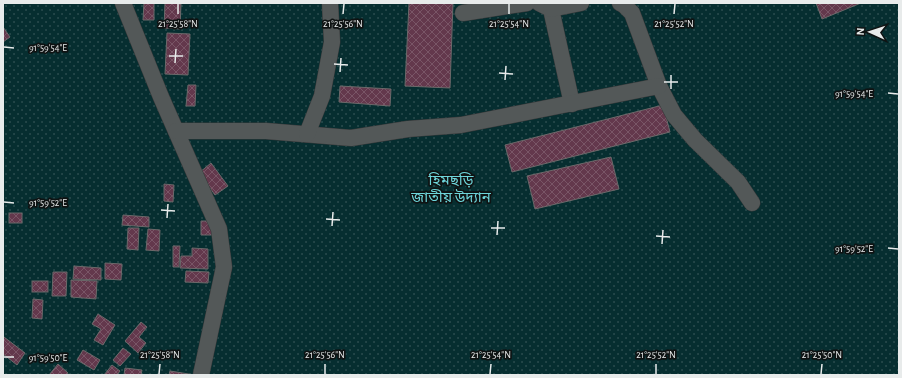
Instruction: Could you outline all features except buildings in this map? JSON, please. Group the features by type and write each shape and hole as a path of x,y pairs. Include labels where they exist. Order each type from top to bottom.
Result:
{"street":[{"path":"123,3 176,131 219,229 224,267 201,375"},
{"path":"307,134 322,96 332,42 330,3"},
{"path":"463,13 528,3"},
{"path":"572,104 545,6 581,3"},
{"path":"620,3 632,13 658,86 674,115 695,140 738,182 752,203"},
{"path":"176,131 266,131 351,138 408,129 461,126 522,112 572,104 658,86"}],"green space":[{"name":"হিমছড়ি জাতীয় উদ্যান","path":"3,3 899,3 899,375 3,375"}]}
